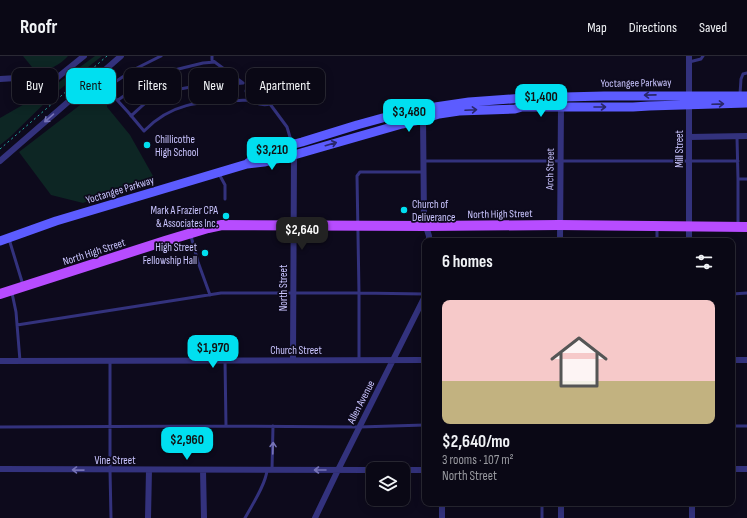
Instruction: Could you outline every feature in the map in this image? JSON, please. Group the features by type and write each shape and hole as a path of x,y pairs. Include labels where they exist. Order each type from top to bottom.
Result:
{"main road":[{"name":"North High Street","path":"0,294 191,234 222,226 559,225 742,227"}],"street":[{"path":"0,79 18,78 45,84 53,81 84,56"},
{"path":"107,68 121,56"},
{"name":"Mill Street","path":"689,59 689,238"},
{"name":"Yoctangee Parkway","path":"247,164 264,152 357,125 423,108 475,101 524,98 689,95 743,96"},
{"name":"Arch Street","path":"560,238 561,98"},
{"path":"0,161 66,103"},
{"name":"Yoctangee Parkway","path":"0,241 56,221 247,164 264,162 294,155 402,124 459,110 515,109 522,107 633,107 747,103"},
{"path":"423,108 424,220 428,238"},
{"path":"689,137 747,136"},
{"name":"North Street","path":"292,144 294,155 292,225 293,360"},
{"name":"Allen Avenue","path":"315,518 422,301"},
{"name":"Church Street","path":"0,361 422,360"},
{"path":"735,360 747,360"},
{"name":"Vine Street","path":"0,469 366,470"},
{"path":"735,469 747,469"},
{"path":"148,518 149,470"},
{"path":"203,470 204,518"},
{"path":"410,470 422,470"},
{"path":"442,506 442,518"},
{"path":"561,506 561,518"},
{"path":"692,506 692,518"}],"lane":[{"path":"116,81 133,70 161,56"},
{"path":"212,56 212,60 244,83"},
{"path":"689,59 701,60 703,56"},
{"path":"215,62 203,63 158,74 118,100 144,131 162,115 182,106 201,103 246,100"},
{"path":"743,96 741,79 743,74 747,73"},
{"path":"132,116 153,98 174,90 208,85 244,83"},
{"path":"256,104 270,104 287,127 292,144"},
{"path":"737,136 738,179 742,227"},
{"path":"423,161 738,161"},
{"path":"359,360 357,176 360,172 423,172"},
{"path":"218,173 225,185 225,199"},
{"path":"738,179 747,179"},
{"path":"657,226 657,238"},
{"path":"191,234 194,240 198,262 210,295"},
{"path":"9,238 24,287"},
{"path":"11,291 17,325 20,361"},
{"path":"17,325 221,293 268,292 293,294 359,293 422,295"},
{"path":"735,294 747,293"},
{"path":"110,360 111,518"},
{"path":"225,360 226,426"},
{"path":"0,427 359,427 422,425"},
{"path":"245,518 269,470 273,426"},
{"path":"735,426 747,426"},
{"path":"542,506 542,518"}],"path":[{"path":"0,149 107,56"}],"green space":[{"path":"23,56 68,56 54,67 33,68"},
{"path":"95,56 102,56 87,68 79,68"},
{"path":"66,77 66,84 58,91 58,83"},
{"path":"24,104 44,104 0,145 0,118"},
{"path":"81,104 107,104 107,107 130,135 153,176 83,203 51,195 19,152"}],"place":[{"name":"Chillicothe High School","path":"147,145"},
{"name":"Church of Deliverance","path":"404,210"},
{"name":"Mark A Frazier CPA & Associates Inc.","path":"226,216"},
{"name":"High Street Fellowship Hall","path":"205,253"}]}
